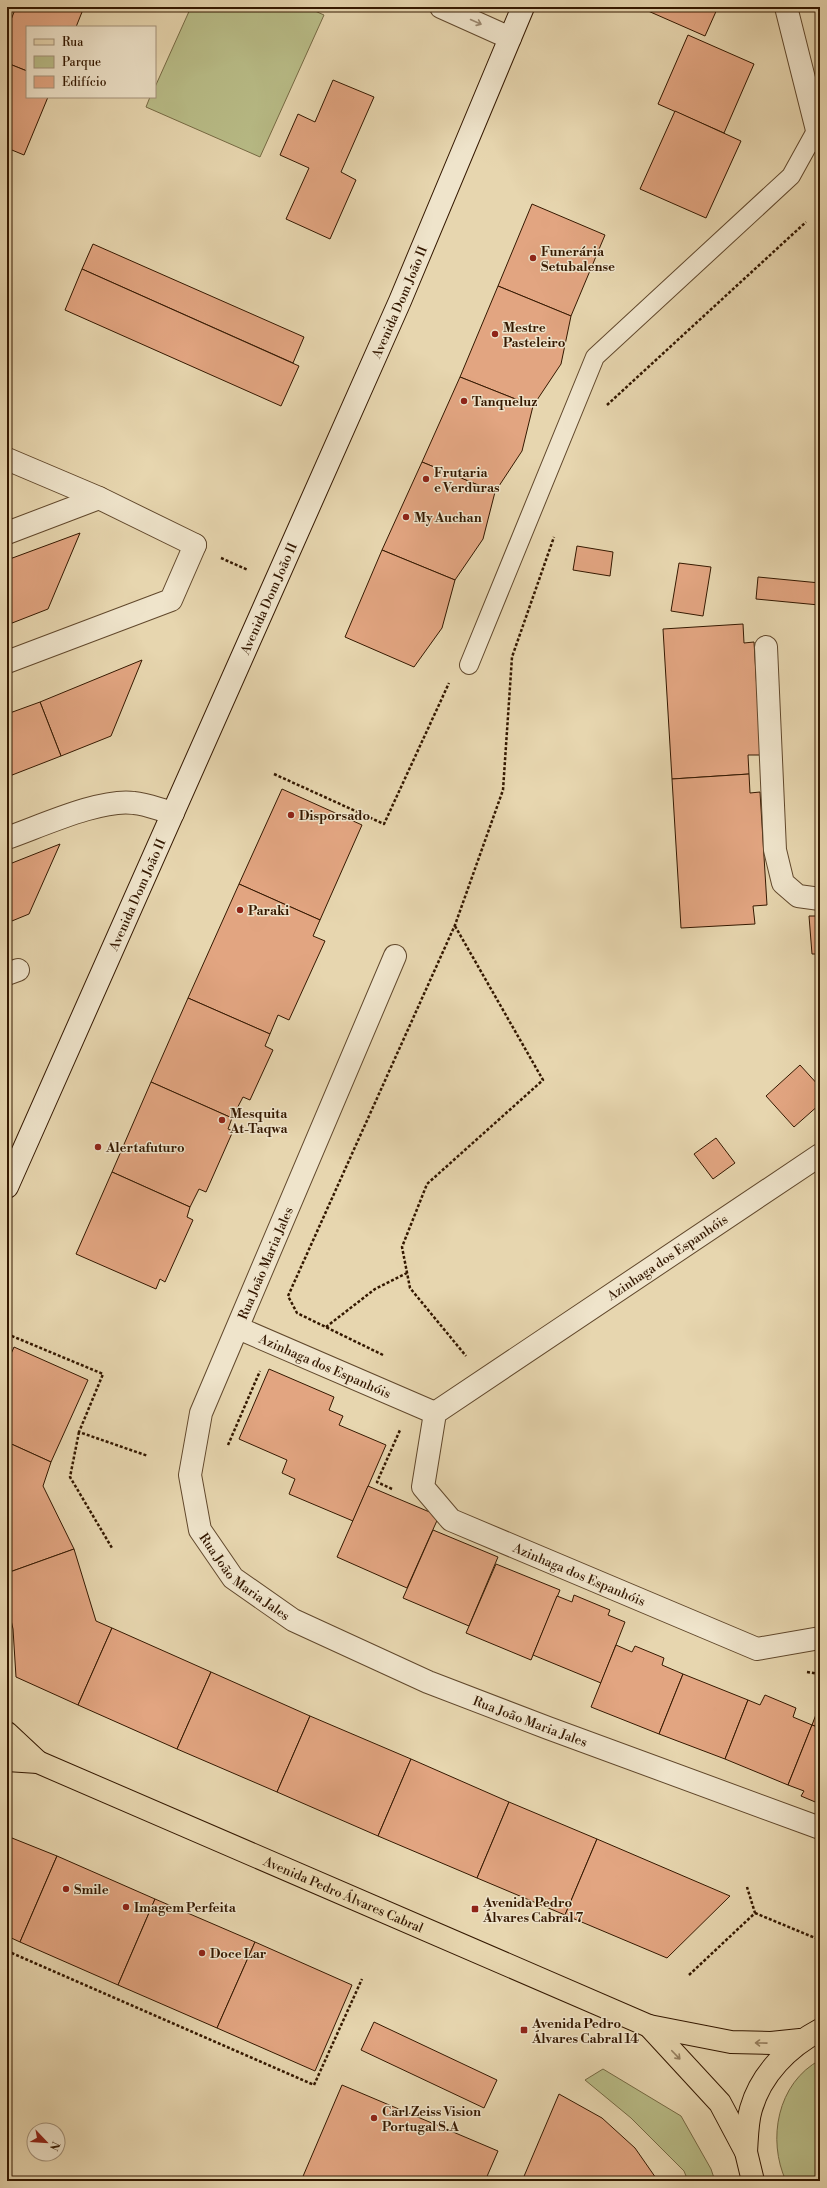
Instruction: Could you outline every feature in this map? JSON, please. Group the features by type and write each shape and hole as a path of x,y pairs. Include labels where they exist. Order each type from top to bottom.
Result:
{"main road":[{"name":"Avenida Pedro Álvares Cabral","path":"7,1733 38,1762"},
{"name":"Avenida Pedro Álvares Cabral","path":"7,1760 38,1762 649,2026 731,2042 771,2043 800,2040"},
{"name":"Avenida Pedro Álvares Cabral","path":"649,2026 720,2103 746,2152 754,2181"},
{"name":"Avenida Pedro Álvares Cabral","path":"746,2152 751,2109 769,2071 800,2040 820,2030"}],"street":[{"path":"442,7 510,38"},
{"name":"Avenida Dom João II","path":"7,1187 400,301 522,7"},
{"path":"786,7 819,133"},
{"path":"7,459 99,498 195,545 171,600 7,662"},
{"path":"7,534 99,498"},
{"path":"766,647 774,850 783,883 798,896 820,899"},
{"path":"7,838 95,807 113,804 133,802 173,813"},
{"name":"Rua João Maria Jales","path":"395,956 201,1413 190,1475 200,1530 233,1578 293,1620 428,1682 548,1728 820,1828"},
{"name":"Azinhaga dos Espanhóis","path":"820,1155 434,1412 423,1487 451,1520 757,1649 820,1638"},
{"name":"Azinhaga dos Espanhóis","path":"238,1328 434,1412"}],"lane":[{"path":"469,665 595,357 791,176 819,133"}],"path":[{"path":"604,409 806,222"},
{"path":"387,1357 297,1313 288,1296 455,925 503,790 512,657 556,532"},
{"path":"195,545 275,583"},
{"path":"274,774 384,824 449,682"},
{"path":"455,925 543,1080 427,1184 402,1247 410,1288 467,1358"},
{"path":"326,1327 375,1289 407,1273"},
{"path":"7,1334 103,1374 79,1432 70,1477 112,1548"},
{"path":"79,1432 148,1456"},
{"path":"747,1887 755,1913"},
{"path":"755,1913 820,1940"},
{"path":"689,1975 755,1913"},
{"path":"7,1951 314,2085 362,1979"}],"green space":[{"path":"191,7 306,7 324,15 260,157 146,107 150,98 156,98 156,85"},
{"path":"820,2060 820,2181 786,2181 780,2165 777,2148 777,2131 780,2114 785,2098 794,2083 805,2070"},
{"path":"603,2069 681,2116 711,2169 715,2181 688,2181 684,2171 631,2118 585,2080"}],"building":[{"path":"16,7 84,7 76,26 26,26 26,71 7,63 7,30"},
{"path":"639,7 718,7 705,36"},
{"path":"688,35 754,64 724,133 658,104"},
{"path":"7,63 26,71 26,98 48,98 24,155 7,148"},
{"path":"333,80 374,97 341,172 356,180 330,239 286,219 309,168 280,155 298,114 315,122"},
{"path":"675,111 741,141 706,218 640,189"},
{"path":"532,204 605,235 571,316 498,286"},
{"path":"93,244 304,337 293,363 82,269"},
{"path":"82,269 299,366 281,406 65,310"},
{"path":"498,286 571,316 561,364 533,406 460,377"},
{"path":"460,377 533,406 522,451 495,492 422,462"},
{"path":"422,462 495,492 483,539 455,580 382,550"},
{"path":"80,533 48,609 7,625 7,560"},
{"path":"577,546 613,552 610,576 573,570"},
{"path":"382,550 455,580 442,628 414,667 345,637"},
{"path":"679,563 711,567 703,616 671,611"},
{"path":"758,577 820,583 819,605 756,599"},
{"path":"743,624 744,643 754,642 761,755 748,755 749,774 672,779 663,629"},
{"path":"142,660 111,736 61,756 40,702"},
{"path":"40,702 61,756 7,777 7,714"},
{"path":"749,774 750,793 760,792 767,905 753,906 755,924 681,928 672,779"},
{"path":"282,789 362,825 320,920 239,884"},
{"path":"60,844 29,914 7,923 7,865"},
{"path":"239,884 320,920 313,936 325,941 289,1020 278,1015 270,1034 188,998"},
{"path":"809,916 820,916 820,954 812,954"},
{"path":"188,998 270,1034 265,1046 273,1050 250,1100 243,1097 232,1118 151,1082"},
{"path":"800,1065 820,1087 820,1104 794,1127 766,1096"},
{"path":"151,1082 232,1118 228,1129 233,1131 206,1192 199,1189 190,1207 112,1172"},
{"path":"716,1138 735,1163 713,1179 694,1154"},
{"path":"112,1172 190,1207 187,1217 193,1220 165,1282 160,1279 156,1289 76,1254"},
{"path":"14,1347 88,1380 51,1462 7,1442 7,1363"},
{"path":"269,1369 334,1397 329,1410 343,1416 339,1425 386,1445 353,1521 289,1494 295,1479 282,1473 287,1460 239,1439"},
{"path":"7,1442 51,1462 43,1486 74,1549 7,1573"},
{"path":"368,1486 439,1516 407,1588 337,1557"},
{"path":"433,1530 498,1557 469,1626 403,1598"},
{"path":"74,1549 96,1621 112,1628 78,1705 16,1677 13,1629 7,1602 7,1573"},
{"path":"496,1564 560,1590 531,1660 466,1633"},
{"path":"574,1595 610,1610 608,1615 625,1622 601,1683 533,1655 557,1596 572,1602"},
{"path":"112,1628 211,1672 177,1749 78,1705"},
{"path":"616,1645 632,1652 635,1646 664,1658 662,1665 683,1674 659,1734 591,1707"},
{"path":"211,1672 310,1716 277,1792 177,1749"},
{"path":"683,1674 748,1700 725,1759 659,1734"},
{"path":"765,1695 796,1708 793,1717 812,1725 788,1785 725,1759 748,1700 760,1705"},
{"path":"820,1704 820,1728 812,1725"},
{"path":"310,1716 411,1759 378,1836 277,1792"},
{"path":"812,1725 820,1728 820,1804 801,1796 804,1791 788,1785"},
{"path":"411,1759 509,1802 477,1878 378,1836"},
{"path":"509,1802 597,1839 565,1915 477,1878"},
{"path":"7,1836 57,1856 20,1942 7,1936"},
{"path":"597,1839 730,1896 667,1958 565,1915"},
{"path":"57,1856 155,1899 118,1985 20,1942"},
{"path":"155,1899 255,1942 217,2028 118,1985"},
{"path":"255,1942 352,1985 315,2071 217,2028"},
{"path":"374,2022 497,2080 484,2108 361,2050"},
{"name":"Carl Zeiss Vision Portugal S.A","path":"342,2085 498,2151 485,2181 301,2181"},
{"path":"559,2094 602,2118 635,2148 658,2181 522,2181"}],"place":[{"name":"Funerária Setubalense","path":"533,258"},
{"name":"Mestre Pasteleiro","path":"495,334"},
{"name":"Tanqueluz","path":"464,401"},
{"name":"Frutaria e Verduras","path":"426,479"},
{"name":"My Auchan","path":"406,517"},
{"name":"Disporsado","path":"291,815"},
{"name":"Paraki","path":"240,910"},
{"name":"Mesquita At-Taqwa","path":"222,1120"},
{"name":"Alertafuturo","path":"98,1147"},
{"name":"Smile","path":"66,1889"},
{"name":"Imagem Perfeita","path":"126,1907"},
{"name":"Avenida Pedro Álvares Cabral 7","path":"475,1909"},
{"name":"Doce Lar","path":"202,1953"},
{"name":"Avenida Pedro Álvares Cabral 14","path":"524,2030"},
{"name":"Carl Zeiss Vision Portugal S.A","path":"374,2118"}]}
